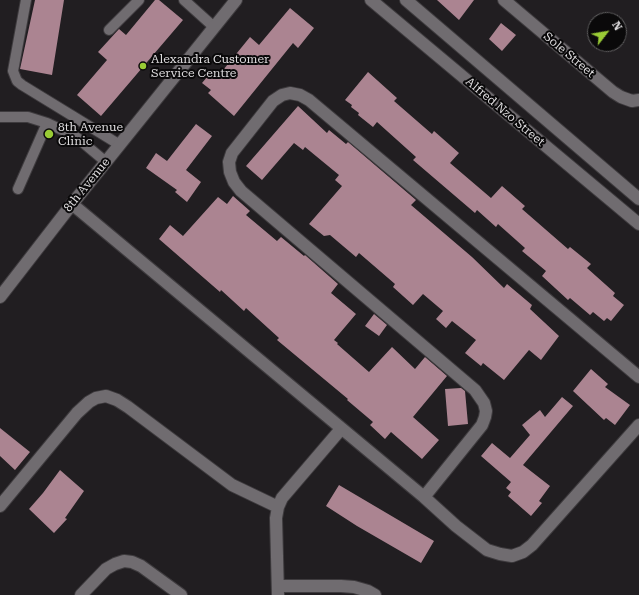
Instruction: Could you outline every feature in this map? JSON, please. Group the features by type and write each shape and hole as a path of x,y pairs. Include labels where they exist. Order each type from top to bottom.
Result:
{"street":[{"name":"8th Avenue","path":"0,297 72,204 236,0"},
{"name":"Alfred Nzo Street","path":"371,0 639,224"},
{"name":"Alfred Nzo Street","path":"406,0 639,199"},
{"name":"Sole Street","path":"504,0 613,92 632,101 639,100"},
{"path":"424,497 482,425 486,411 484,403 481,396 475,390 241,191 234,182 230,172 229,162 232,153 273,101 282,95 290,93 300,95 309,100 639,377"},
{"path":"72,204 424,497 456,526 487,550 512,556 523,552 532,545 639,426"},
{"path":"0,506 76,413 96,398 106,396 117,400 128,407 232,485 278,507"},
{"path":"341,429 282,498 278,507 276,518 278,590 341,586 354,587 368,591 375,595"},
{"path":"81,595 106,569 124,561 132,562 141,566 181,595"}],"lane":[{"path":"26,0 13,71 17,81 120,145"},
{"path":"108,30 139,0"},
{"path":"184,0 214,27"},
{"path":"0,117 28,117 47,123 74,136 106,162"},
{"path":"18,188 47,123"}],"building":[{"path":"35,0 64,0 52,75 20,69"},
{"path":"155,0 159,0 183,20 101,116 77,95 107,60 98,52 119,29 126,35"},
{"path":"437,0 474,0 459,20"},
{"path":"290,8 314,28 298,48 293,43 234,116 208,93 211,90 202,83 213,70 219,75 250,37 259,45"},
{"path":"501,23 516,35 502,51 489,39"},
{"path":"368,72 397,98 394,101 432,134 434,131 459,153 450,163 491,198 502,186 525,206 522,209 568,249 570,247 591,264 587,268 615,293 613,296 624,305 611,321 607,318 604,321 593,312 590,315 570,298 568,300 542,276 546,271 522,251 525,248 498,224 496,227 477,210 475,213 413,160 416,157 377,122 373,127 358,115 359,113 345,100"},
{"path":"298,106 327,133 329,130 346,144 348,142 416,200 411,205 472,257 504,288 507,284 532,305 530,309 559,336 541,360 529,350 504,380 483,363 481,366 465,353 476,340 452,321 446,328 436,319 443,311 423,294 413,305 393,287 395,284 359,253 356,257 330,235 324,236 309,224 342,186 335,180 339,175 305,147 303,150 294,143 262,180 246,166"},
{"path":"196,124 212,136 186,170 201,182 187,202 175,192 177,190 146,168 156,153 167,161"},
{"path":"233,196 250,211 246,215 277,241 281,237 304,256 305,255 338,284 331,293 356,314 334,340 369,372 392,347 415,369 425,357 447,376 413,417 439,440 422,459 391,432 385,439 370,425 373,422 347,400 348,399 277,340 279,338 246,308 244,311 221,290 220,292 159,239 170,225 183,236 218,197 227,204"},
{"path":"374,314 387,325 379,336 365,326"},
{"path":"591,369 608,384 605,387 630,405 615,425 606,418 604,420 573,391"},
{"path":"461,388 465,391 468,424 448,426 445,389"},
{"path":"562,397 573,406 523,465 550,486 539,501 542,503 531,516 508,496 511,492 506,488 511,482 481,456 492,443 510,458 530,435 522,425 540,410 545,417"},
{"path":"0,428 30,452 15,470 0,456"},
{"path":"60,470 84,491 65,518 67,519 54,533 29,509"},
{"path":"339,485 434,541 421,563 357,526 326,506"}],"place":[{"name":"Alexandra Customer Service Centre","path":"143,66"},
{"name":"8th Avenue Clinic","path":"49,134"}]}
